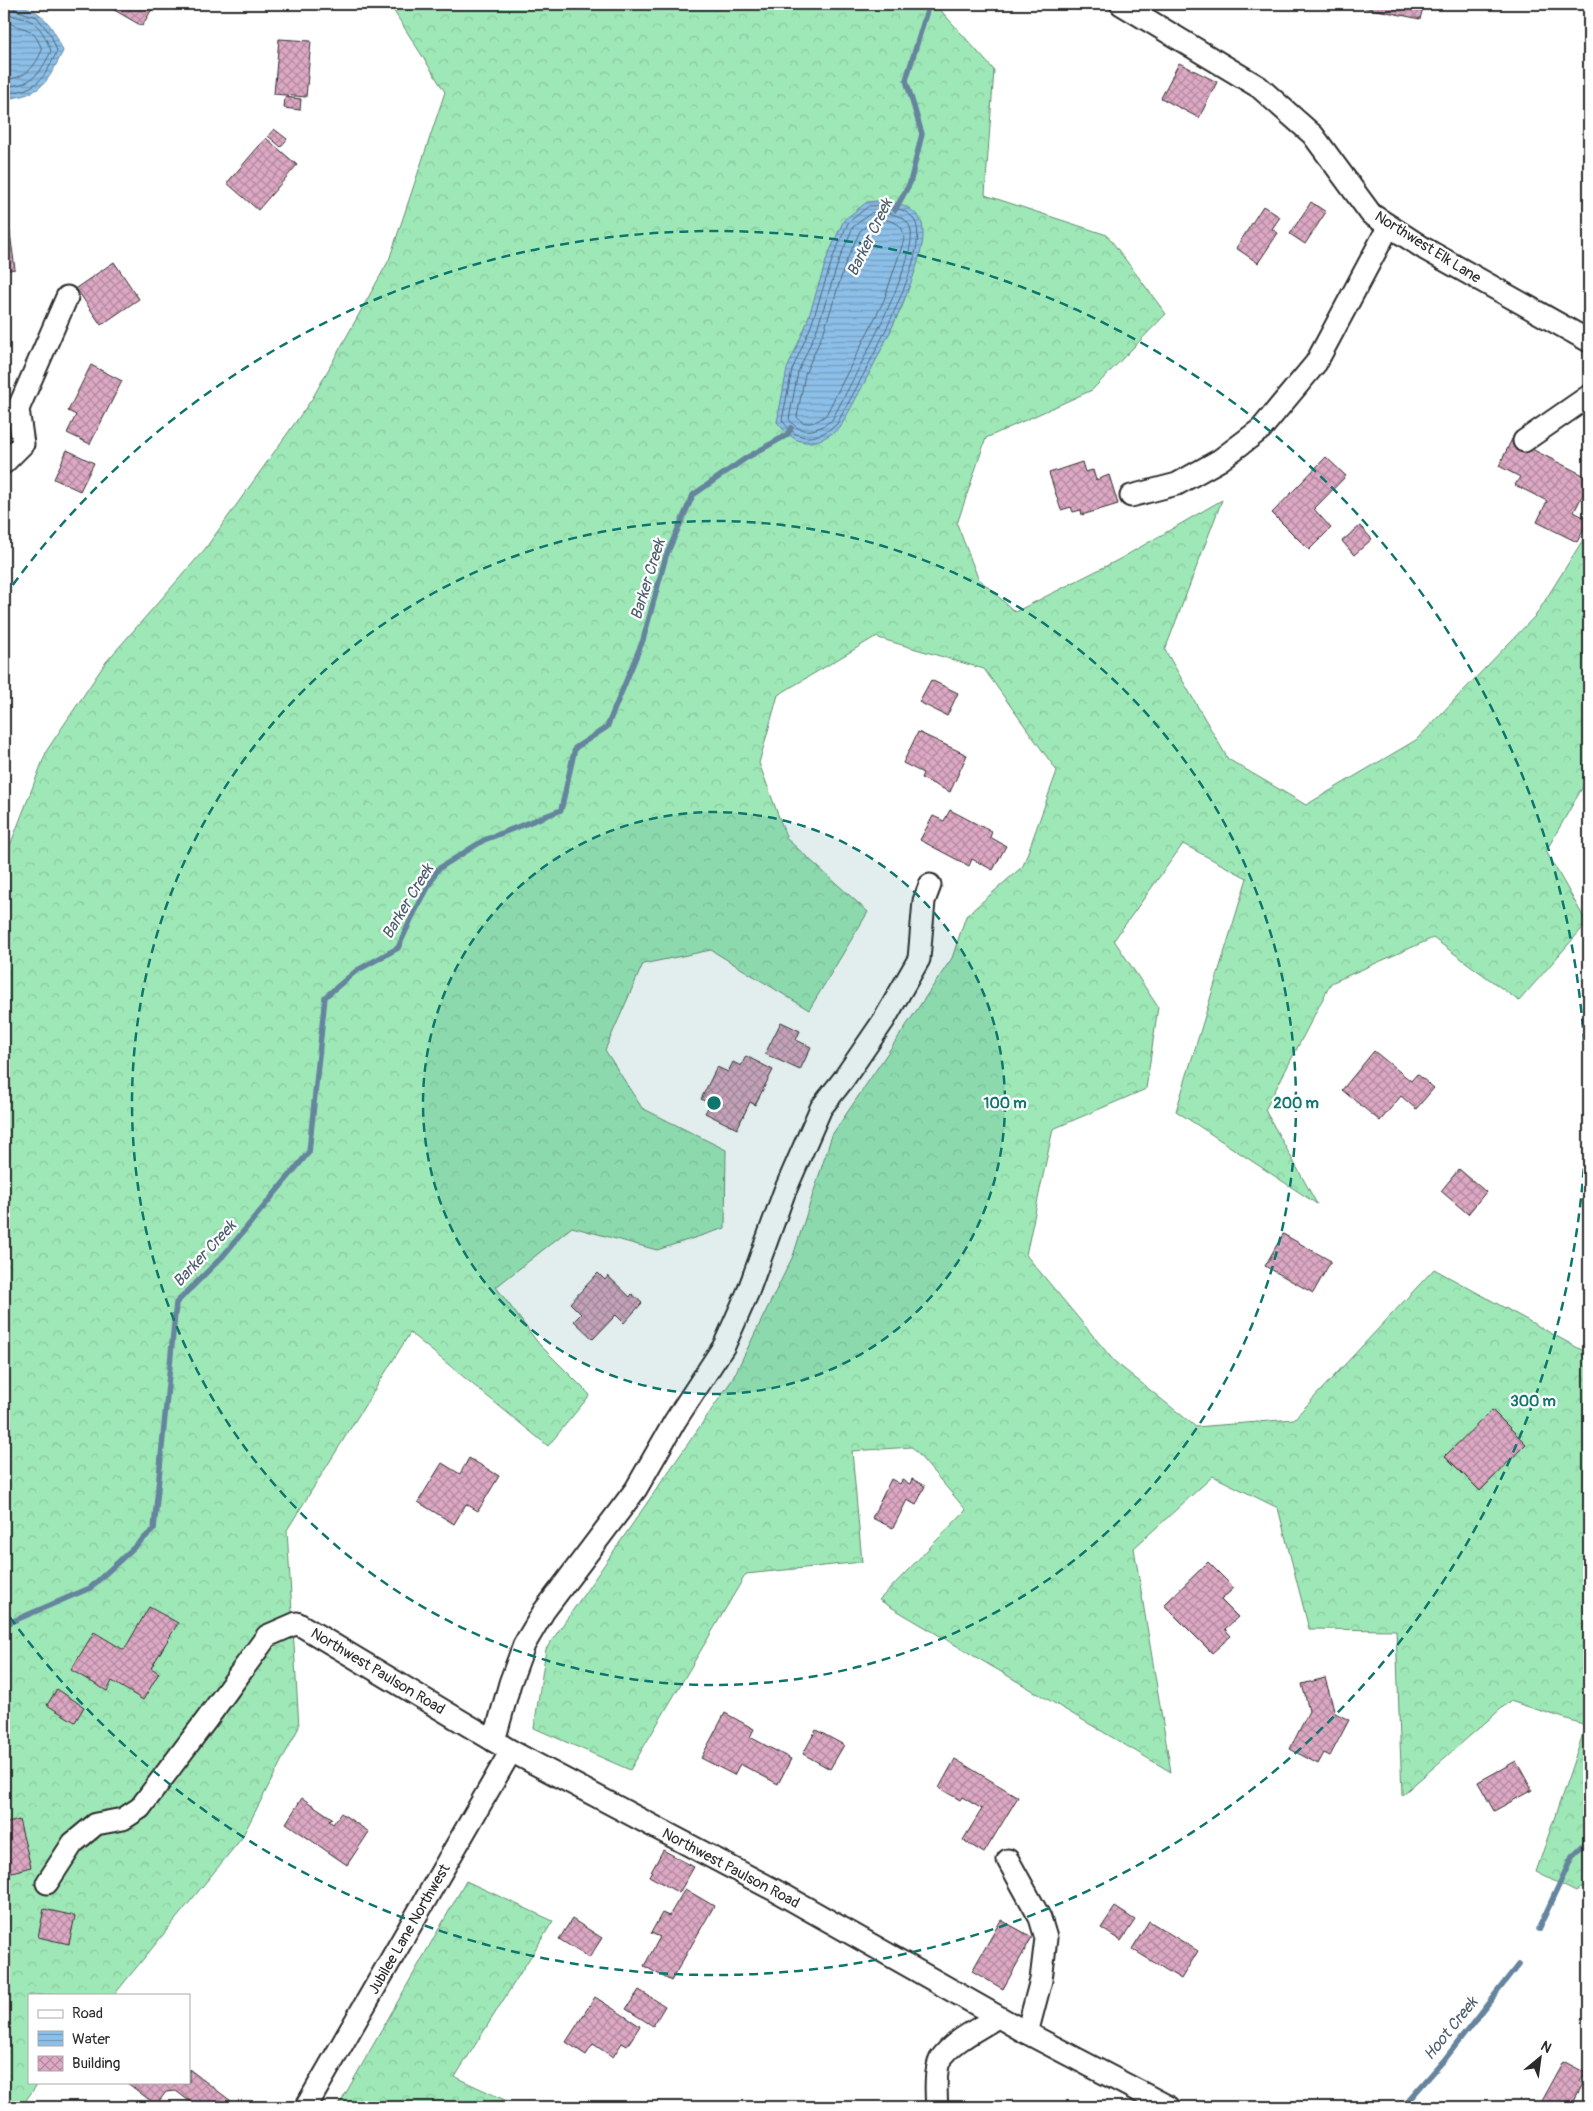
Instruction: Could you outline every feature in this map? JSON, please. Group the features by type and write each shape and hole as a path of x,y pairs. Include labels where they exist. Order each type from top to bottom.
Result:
{"street":[{"name":"Northwest Elk Lane","path":"1121,4 1260,87 1313,135 1371,214 1425,249 1589,340"},
{"path":"1132,496 1177,484 1220,460 1262,429 1316,363 1390,226"},
{"path":"4,463 23,444 18,409 67,297"},
{"path":"1524,441 1589,396"},
{"name":"Jubilee Lane Northwest","path":"306,2107 502,1746 510,1683 524,1645 544,1611 636,1489 675,1421 724,1346 748,1292 784,1193 818,1115 884,1020 919,959 924,901 930,885"},
{"name":"Northwest Paulson Road","path":"47,1883 73,1843 96,1824 123,1820 140,1808 208,1719 267,1636 297,1623 502,1746 778,1892 1027,2034 1169,2107"},
{"path":"1008,1860 1040,1918 1046,1938 1041,1980 1027,2034"},
{"path":"937,2107 936,2090 939,2061 952,2047 997,2017"}],"green space":[{"path":"387,4 935,4 994,70 985,195 1107,235 1166,314 1092,390 986,438 957,524 978,578 1015,612 1118,560 1222,500 1165,650 1228,759 1306,805 1416,740 1536,615 1589,530 1589,776 1546,851 1587,923 1519,1001 1433,938 1331,983 1265,1110 1317,1204 1176,1111 1247,878 1183,844 1114,940 1158,1007 1146,1089 1053,1129 1026,1255 1114,1361 1196,1427 1294,1419 1434,1269 1589,1354 1589,1881 1576,1892 1536,1872 1586,1725 1510,1701 1402,1795 1396,1630 1309,1629 1278,1508 1213,1476 1134,1548 1171,1772 879,1600 966,1510 912,1447 852,1451 862,1562 746,1574 630,1770 534,1728 546,1649 732,1380 793,1256 832,1135 952,958 966,916 1023,866 1057,771 984,669 875,637 778,695 759,763 787,839 868,912 809,1010 711,950 643,964 605,1050 642,1108 726,1150 725,1228 657,1250 572,1227 496,1287 539,1344 590,1395 548,1446 410,1333 287,1530 299,1727 241,1839 115,1994 28,1994 28,2084 38,2084 21,2107 4,2107 4,861 47,750 106,662 205,549 312,399 389,260 445,92 390,5","holes":["844,220 922,243 902,307 869,373 777,422 828,256"]},
{"path":"466,1881 553,1921 455,2077 520,2107 338,2107"}],"water":[{"path":"4,4 26,7 35,11 54,31 63,51 42,86 27,94 4,99"},
{"path":"886,200 907,208 920,219 922,224 922,242 917,266 893,326 840,428 814,442 799,441 785,431 777,422 787,369 806,325 828,255 844,220 867,202"}],"building":[{"path":"111,4 155,4 142,26 109,7"},
{"path":"1363,4 1424,4 1420,19 1363,7"},
{"path":"279,39 311,41 306,97 274,94"},
{"path":"1179,63 1217,82 1199,118 1161,98"},
{"path":"285,97 301,99 300,110 284,108"},
{"path":"274,129 287,139 281,147 268,136"},
{"path":"266,138 297,165 258,210 227,183"},
{"path":"1311,202 1326,212 1305,244 1290,234"},
{"path":"1263,206 1280,217 1272,229 1278,233 1258,263 1236,248"},
{"path":"8,219 15,269 4,271 4,220"},
{"path":"114,262 139,299 101,325 76,288"},
{"path":"91,365 122,381 90,444 67,433 76,415 68,411"},
{"path":"1512,439 1589,478 1589,482 1574,512 1589,520 1577,542 1537,522 1547,501 1515,485 1520,477 1499,466"},
{"path":"67,450 94,463 80,491 54,479"},
{"path":"1326,457 1346,476 1314,509 1331,528 1309,550 1272,513"},
{"path":"1082,462 1085,472 1093,470 1096,480 1109,475 1118,504 1082,515 1081,510 1073,512 1071,507 1061,510 1049,473"},
{"path":"1360,526 1372,539 1354,555 1342,541"},
{"path":"931,680 958,693 947,716 919,702"},
{"path":"918,732 967,755 950,792 921,778 923,773 903,763"},
{"path":"950,810 992,832 990,837 1006,846 993,870 972,859 969,866 920,840 933,816 944,821"},
{"path":"781,1022 800,1031 796,1040 811,1047 800,1070 765,1054"},
{"path":"1374,1051 1411,1081 1417,1074 1434,1088 1416,1109 1401,1096 1380,1121 1342,1090"},
{"path":"746,1056 773,1070 755,1105 750,1102 737,1129 705,1113 710,1104 701,1099 717,1067 728,1072 733,1062 741,1066"},
{"path":"1459,1169 1486,1192 1468,1214 1441,1191"},
{"path":"1283,1234 1331,1261 1313,1293 1265,1266"},
{"path":"598,1273 605,1280 608,1276 630,1297 632,1294 642,1303 624,1323 616,1315 593,1339 574,1321 581,1314 570,1303"},
{"path":"1492,1410 1526,1444 1480,1491 1445,1456"},
{"path":"469,1458 499,1476 478,1511 466,1504 454,1524 418,1502 442,1463 460,1474"},
{"path":"891,1479 900,1484 902,1480 910,1484 912,1479 925,1486 916,1505 907,1500 893,1528 872,1518"},
{"path":"1208,1562 1234,1588 1221,1600 1238,1617 1225,1629 1231,1636 1212,1653 1164,1605"},
{"path":"149,1607 178,1623 151,1668 159,1673 143,1700 112,1681 107,1691 71,1670 94,1632 124,1650"},
{"path":"1325,1678 1335,1713 1349,1720 1330,1756 1324,1753 1318,1764 1290,1749 1309,1711 1302,1684"},
{"path":"57,1689 84,1707 75,1722 47,1705"},
{"path":"725,1713 754,1729 750,1737 791,1759 778,1784 740,1764 734,1775 701,1758"},
{"path":"816,1730 844,1745 830,1769 803,1754"},
{"path":"955,1759 1018,1797 984,1853 963,1840 982,1809 962,1797 960,1800 939,1788"},
{"path":"1516,1761 1532,1790 1494,1811 1478,1782"},
{"path":"302,1798 332,1818 329,1821 333,1824 341,1813 369,1832 347,1865 286,1823"},
{"path":"19,1820 31,1867 4,1874 4,1824"},
{"path":"663,1850 694,1867 679,1893 649,1876"},
{"path":"685,1889 714,1906 671,1981 644,1966 660,1937 651,1933 662,1913 669,1916"},
{"path":"1115,1907 1135,1920 1121,1941 1101,1928"},
{"path":"44,1909 75,1916 69,1944 38,1937"},
{"path":"572,1919 602,1938 589,1958 559,1939"},
{"path":"1001,1920 1032,1937 1003,1989 972,1971"},
{"path":"1149,1921 1198,1951 1181,1979 1132,1949"},
{"path":"639,1990 665,2006 653,2026 626,2009"},
{"path":"595,1997 640,2026 627,2046 622,2043 613,2057 593,2044 586,2055 566,2042"},
{"path":"1563,2061 1586,2073 1580,2083 1583,2085 1573,2103 1568,2101 1565,2107 1552,2107 1541,2101"},
{"path":"190,2070 231,2101 226,2107 197,2107 176,2091 166,2092 156,2105 129,2084 190,2084"}],"waterway":[{"name":"Barker Creek","path":"895,210 910,183 922,134 906,80 929,4"},
{"name":"Barker Creek","path":"4,1625 90,1588 154,1529 176,1303 223,1256 309,1152 325,997 356,971 398,948 412,917 438,869 484,840 561,810 575,748 607,727 643,640 666,556 693,495 746,458 787,435 791,428"},
{"name":"Hoot Creek","path":"1538,1930 1572,1857 1589,1841"},
{"name":"Hoot Creek","path":"1403,2107 1445,2059 1518,1965"}]}
